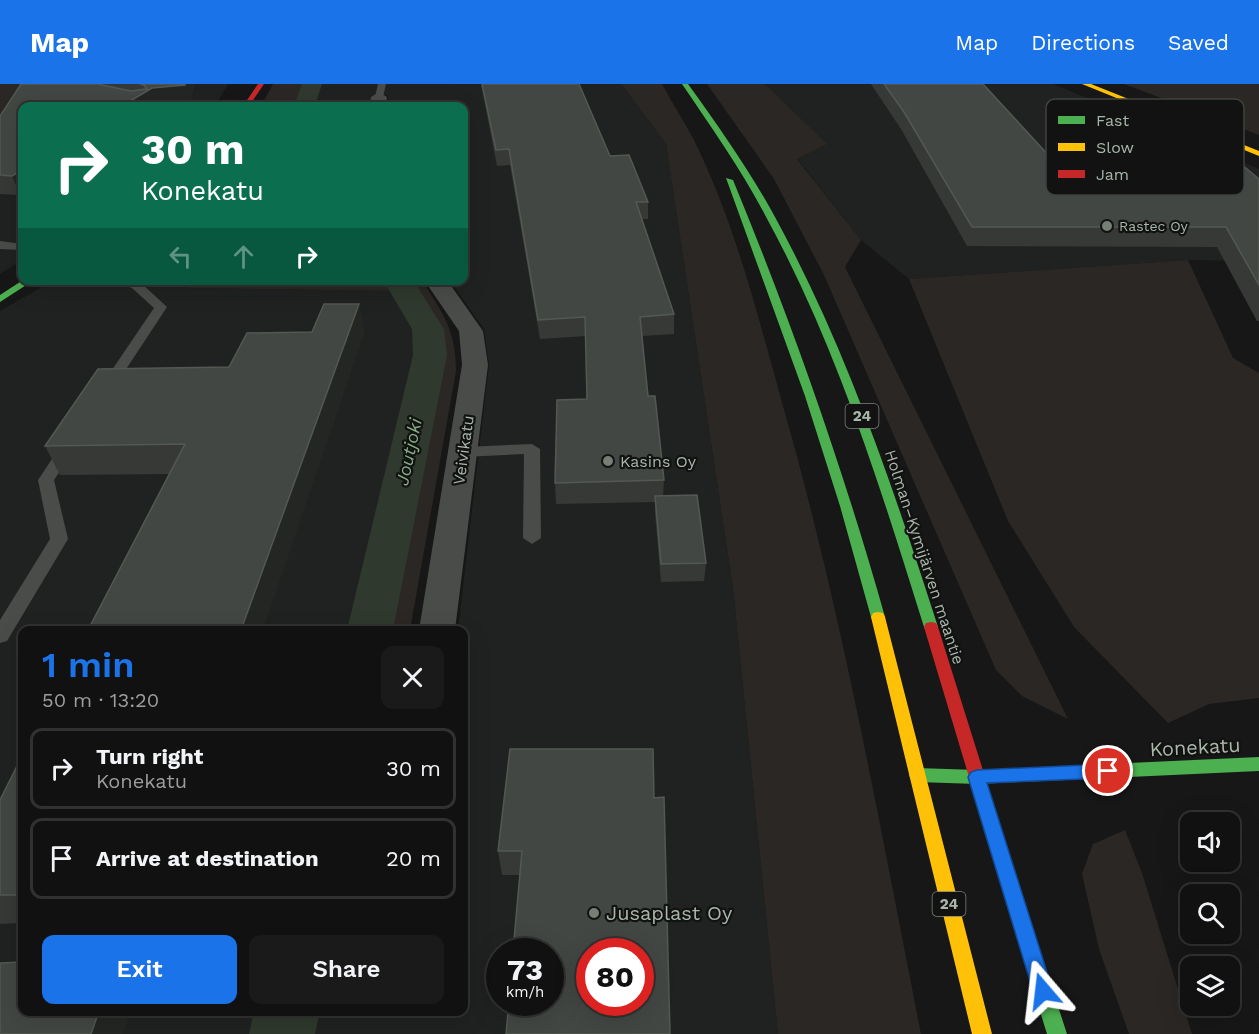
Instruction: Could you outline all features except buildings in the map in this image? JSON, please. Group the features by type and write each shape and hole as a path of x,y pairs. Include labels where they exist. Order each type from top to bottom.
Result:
{"main road":[{"path":"249,102 261,84"},
{"name":"Holman–Kymijärven maantie","path":"684,84 710,135 743,211 786,322 840,484 917,775 982,1034"},
{"name":"Holman–Kymijärven maantie","path":"684,84 727,142 791,252 823,319 861,413 899,523 1057,1034"},
{"path":"1085,84 1122,99"},
{"path":"1244,148 1259,154"},
{"path":"0,299 22,285"},
{"name":"Konekatu","path":"917,775 977,777 1259,764"}],"street":[{"name":"Veivikatu","path":"438,626 475,364 471,331 439,285"}],"lane":[{"path":"0,245 18,247"},
{"path":"97,403 161,307 136,285"},
{"path":"0,636 59,539 46,480 78,432"},
{"path":"463,452 532,448 532,538"}],"shaded area":[{"path":"0,84 30,84 0,121"},
{"path":"30,84 228,84 217,102 18,102 18,263 0,274 0,121"},
{"path":"273,84 303,84 297,102 263,102"},
{"path":"317,84 621,84 666,144 733,588 778,1034 297,1034 301,1016 468,1016 468,626 458,626 489,365 484,329 453,285 468,285 468,102 387,102 388,95 372,96 370,102 313,102"},
{"path":"621,84 662,84 694,140 708,171 744,267 803,477 841,635 921,1034 778,1034 733,588 666,144"},
{"path":"707,84 765,84 827,144 797,159 861,240 845,267 1068,719 1022,696 996,670 824,275 774,179"},
{"path":"765,84 1053,84 1089,99 1046,99 1046,195 1244,195 1244,163 1259,169 1259,261 1188,260 909,279 861,240 797,158 826,144"},
{"path":"1124,84 1259,84 1259,135 1244,129 1244,99 1164,99"},
{"path":"1188,260 1233,358 1259,373 1259,698 1209,704 1168,723 1074,627 1008,521 909,279"},
{"path":"45,285 179,285 191,288 395,291 421,329 422,357 361,626 18,626 18,1016 274,1016 270,1034 0,1034 0,311"},
{"path":"177,285 391,285 395,291 191,288"},
{"path":"407,285 424,285 442,313 454,344 456,371 411,626 387,626 437,357 434,327"},
{"path":"1125,830 1142,873 1180,995 1180,1016 1186,1016 1192,1034 1129,1034 1099,949 1082,874 1093,844"}],"waterway":[{"name":"Joutjoki","path":"306,102 312,84"},
{"name":"Joutjoki","path":"371,626 430,355 428,329 401,285"},
{"name":"Joutjoki","path":"282,1034 286,1016"}],"traffic: fast":[{"path":"685,84 730,149 771,217 820,316 880,470 931,627"},
{"path":"729,180 772,288 811,396 863,561 878,617"},
{"path":"0,299 22,285"},
{"path":"917,775 977,777 1259,764"},
{"path":"1020,917 1057,1034"}],"traffic: slow":[{"path":"1085,84 1122,99"},
{"path":"1244,148 1259,154"},
{"path":"878,617 982,1034"}],"traffic: jam":[{"path":"249,102 261,84"},
{"path":"931,627 1020,917"}],"place":[{"name":"Rastec Oy","path":"1107,226"},
{"name":"Kasins Oy","path":"608,461"},
{"name":"Jusaplast Oy","path":"594,913"}],"route":[{"path":"1043,991 977,777 1108,771"}]}
